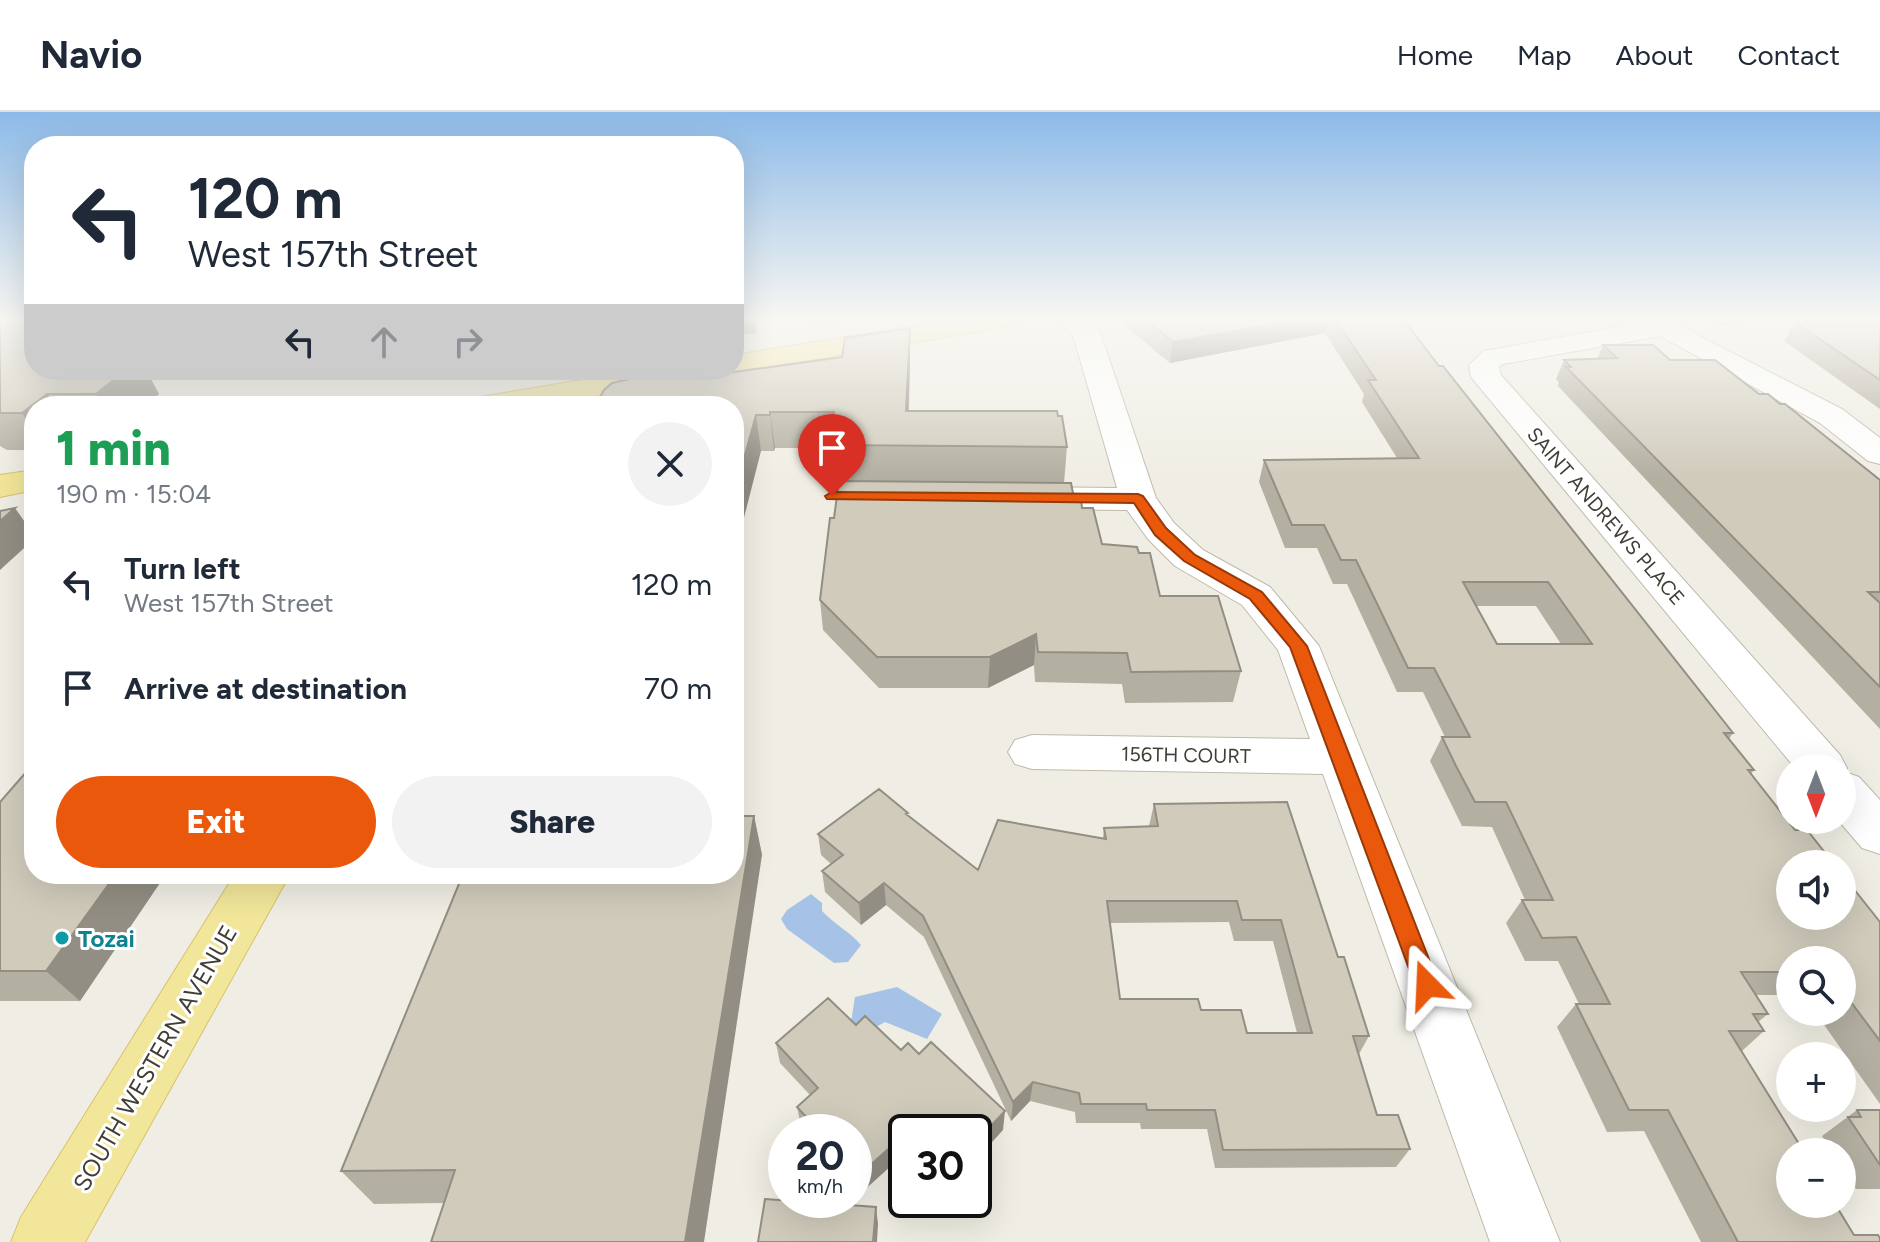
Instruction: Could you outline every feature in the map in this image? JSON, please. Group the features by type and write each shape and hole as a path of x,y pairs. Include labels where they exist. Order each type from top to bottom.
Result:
{"main road":[{"path":"524,396 623,380"},
{"path":"0,486 24,482"},
{"name":"SOUTH WESTERN AVENUE","path":"46,1242 257,884"}],"street":[{"path":"1098,371 1138,499 1161,531 1189,558 1256,596 1298,646 1525,1242"},
{"name":"SAINT ANDREWS PLACE","path":"1485,371 1486,377 1811,754"},
{"path":"1748,371 1831,416 1880,454"},
{"path":"985,497 1138,499"},
{"name":"156TH COURT","path":"1032,752 1339,757"},
{"path":"1856,806 1880,834"}],"water":[{"path":"811,894 822,903 822,911 861,945 848,962 834,963 787,929 781,919 787,910"},
{"path":"897,987 942,1014 927,1039 885,1022 865,1033 851,1022 855,997"}],"building":[{"path":"0,371 24,371 24,380 114,380 96,394 24,396 22,413 0,413"},
{"path":"744,371 908,371 906,411 1057,411 1058,416 1062,416 1067,447 829,445 834,412 770,412 770,415 756,415 744,459 744,396 601,396 612,383 625,380 744,380"},
{"path":"1370,371 1447,371 1733,733 1724,733 1754,770 1748,770 1776,806 1776,834 1810,834 1823,850 1776,850 1776,930 1856,930 1856,892 1880,922 1880,1041 1856,1009 1856,946 1776,946 1776,972 1741,972 1768,1014 1753,1014 1764,1031 1729,1031 1776,1107 1776,1122 1785,1122 1795,1138 1776,1138 1776,1218 1844,1218 1854,1235 1878,1235 1880,1242 1738,1242 1668,1110 1629,1110 1576,1004 1610,1004 1576,937 1542,938 1522,900 1553,900 1506,802 1475,802 1456,766 1442,737 1470,737 1434,668 1408,668 1356,560 1341,560 1324,525 1292,525 1264,460 1419,458 1368,380 1376,380","holes":["1463,582 1548,582 1592,644 1497,644"]},
{"path":"1570,371 1729,371 1759,394 1768,394 1780,404 1785,404 1880,480 1880,592 1868,592 1880,603 1880,687"},
{"path":"1866,371 1880,371 1880,380"},
{"path":"839,481 1071,483 1074,498 1081,498 1082,508 1093,508 1102,544 1137,547 1139,553 1150,553 1160,596 1218,596 1241,671 1131,672 1127,653 1038,652 1036,634 990,657 877,657 820,600 830,518 834,518"},
{"path":"15,508 0,521 0,511"},
{"path":"24,774 24,884 109,884 46,971 0,971 0,802"},
{"path":"879,789 978,870 998,820 1106,839 1104,828 1158,826 1154,804 1287,802 1338,957 1344,957 1369,1036 1353,1036 1377,1115 1398,1115 1410,1149 1223,1150 1215,1110 1147,1110 1146,1104 1081,1104 1079,1093 1033,1082 1013,1102 923,916 884,883 859,903 822,871 843,855 818,834","holes":["1107,901 1237,901 1242,920 1281,920 1312,1033 1247,1033 1241,1010 1201,1010 1198,999 1120,999"]},
{"path":"744,816 754,816 744,878"},
{"path":"459,884 743,884 685,1242 431,1242 455,1170 341,1171"},
{"path":"828,998 856,1025 865,1016 901,1050 908,1043 919,1054 931,1042 1005,1111 992,1125 992,1114 888,1114 888,1149 872,1164 872,1114 803,1114 797,1107 818,1088 776,1043"},
{"path":"1857,1110 1880,1110 1880,1165 1851,1122 1861,1117"},
{"path":"765,1199 768,1199 768,1218 872,1218 872,1207 876,1207 873,1242 758,1242"}],"place":[{"name":"Tozai","path":"62,938"}],"route":[{"path":"832,496 1138,499 1161,531 1189,558 1256,596 1298,646 1427,985"}]}
